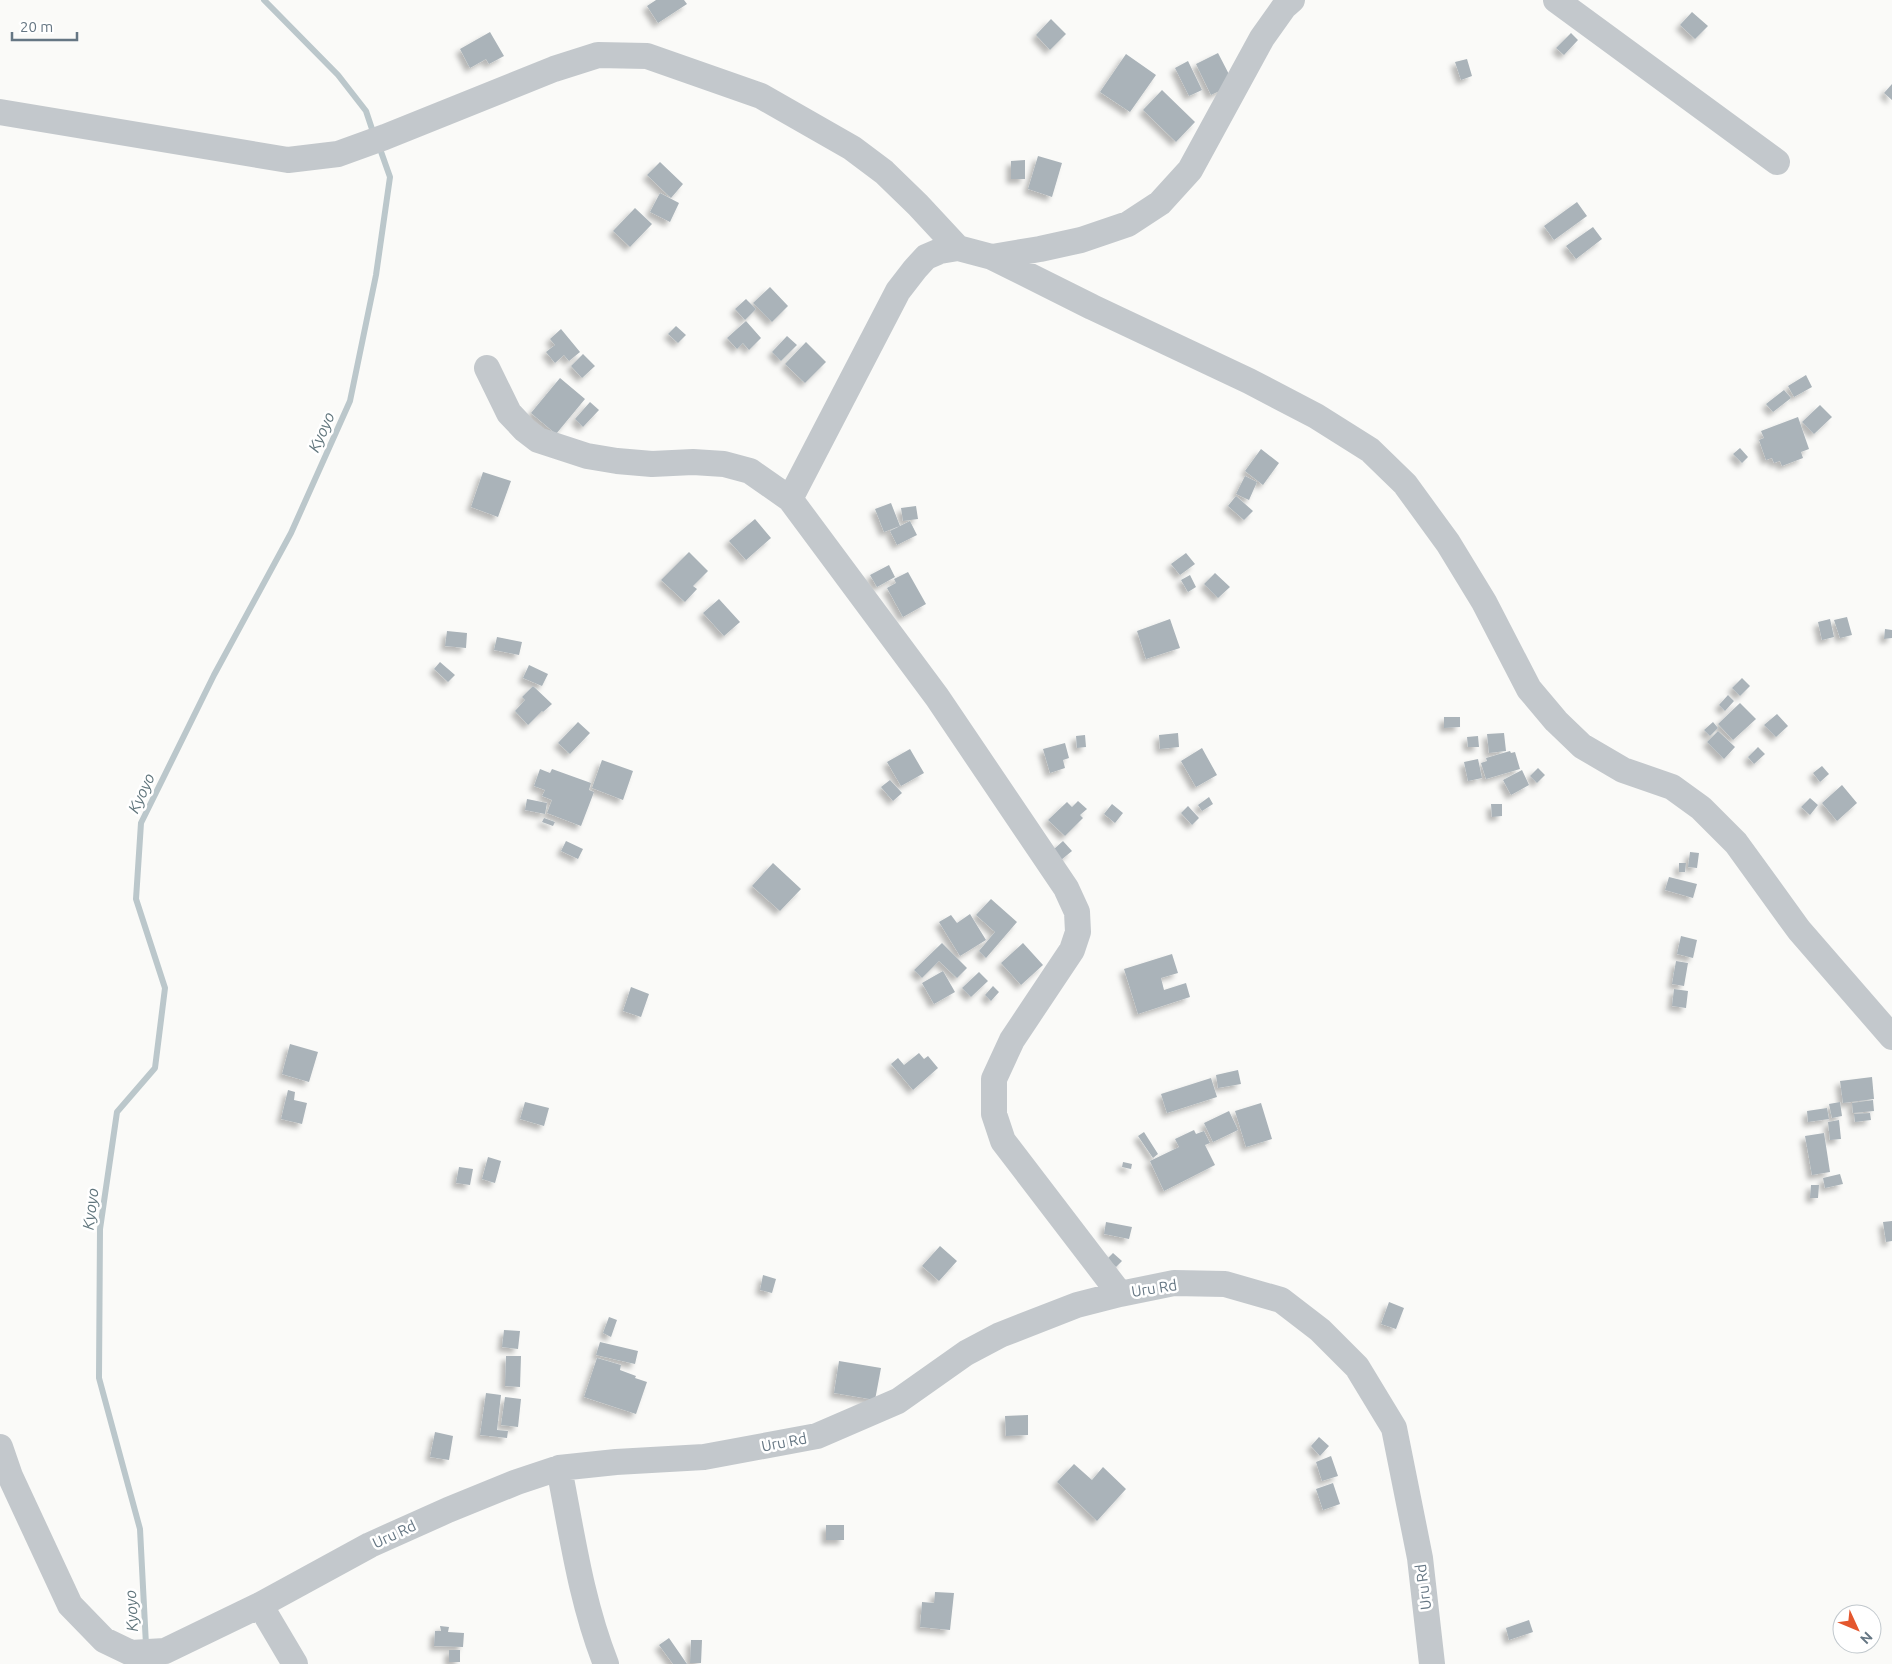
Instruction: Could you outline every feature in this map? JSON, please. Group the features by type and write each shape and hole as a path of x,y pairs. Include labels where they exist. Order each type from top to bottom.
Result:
{"street":[{"path":"992,257 1081,240 1128,224 1160,203 1190,170 1262,38 1284,7 1292,0"},
{"path":"1556,0 1776,162"},
{"path":"0,112 288,160 338,154 554,69 598,55 646,56 761,96 852,148 884,172 958,248"},
{"path":"790,498 898,291 926,257 940,250 958,248 992,257 1092,307 1249,381 1316,416 1370,450 1405,484 1448,542 1484,602 1528,689 1556,721 1582,746 1622,770 1672,787 1702,808 1736,842 1799,930 1892,1037"},
{"path":"487,368 508,413 538,440 586,456 617,461 652,464 693,462 724,464 750,471 790,498 936,697 1066,888 1077,912 1078,932 1072,950 1012,1040 994,1079 994,1114 1003,1141 1120,1294"},
{"name":"Uru Rd","path":"0,1447 10,1476 70,1605 104,1640 131,1653 165,1651 260,1605 370,1545 517,1482 559,1468 616,1462 704,1457 817,1436 898,1401 966,1354 1000,1335 1077,1305 1174,1283 1225,1284 1281,1300 1320,1330 1357,1367 1394,1428 1420,1558 1432,1664"},
{"path":"559,1468 579,1574 598,1644 606,1664"},
{"path":"260,1605 295,1664"}],"building":[{"path":"656,0 684,0 687,4 658,23 647,6"},
{"path":"1692,12 1708,26 1695,39 1680,25"},
{"path":"1051,19 1066,34 1050,50 1036,35"},
{"path":"490,32 504,56 489,64 486,59 470,68 460,49"},
{"path":"1571,33 1578,40 1564,55 1556,48"},
{"path":"1218,53 1234,84 1211,95 1196,64"},
{"path":"1126,54 1156,75 1130,112 1100,92"},
{"path":"1467,59 1472,76 1461,80 1455,62"},
{"path":"1188,61 1202,90 1189,96 1175,68"},
{"path":"1892,84 1892,100 1884,93"},
{"path":"1162,90 1195,122 1176,142 1143,110"},
{"path":"1038,156 1062,163 1052,197 1028,189"},
{"path":"1025,160 1025,179 1011,179 1011,161"},
{"path":"660,162 683,184 671,198 647,175"},
{"path":"660,193 679,203 670,222 650,212"},
{"path":"1577,202 1587,216 1554,240 1544,226"},
{"path":"635,208 652,224 630,247 613,231"},
{"path":"1593,227 1602,239 1576,259 1566,246"},
{"path":"770,287 788,306 772,322 753,303"},
{"path":"746,299 756,309 745,320 735,309"},
{"path":"746,321 761,338 749,350 743,343 737,349 727,338"},
{"path":"676,326 686,335 678,343 668,334"},
{"path":"561,329 580,352 569,361 564,355 555,363 546,352 555,345 550,339"},
{"path":"787,336 797,345 781,361 772,352"},
{"path":"806,342 826,362 805,383 785,364"},
{"path":"583,354 595,366 582,378 571,366"},
{"path":"1806,375 1812,387 1794,397 1788,386"},
{"path":"560,378 585,399 556,434 531,413"},
{"path":"1784,390 1791,398 1773,412 1766,404"},
{"path":"590,402 599,410 583,427 575,419"},
{"path":"1820,405 1832,417 1814,434 1802,422"},
{"path":"1798,417 1809,449 1801,452 1803,458 1782,466 1780,461 1774,463 1772,458 1766,460 1759,440 1764,438 1761,431"},
{"path":"1740,448 1748,457 1742,463 1733,454"},
{"path":"1261,449 1279,463 1263,485 1245,471"},
{"path":"483,472 511,481 498,517 471,507"},
{"path":"1245,476 1257,482 1249,500 1236,494"},
{"path":"1236,496 1253,511 1244,520 1228,506"},
{"path":"891,503 900,526 884,532 875,509"},
{"path":"916,506 918,519 903,521 901,508"},
{"path":"755,519 771,538 746,560 729,541"},
{"path":"910,521 917,535 897,545 890,531"},
{"path":"689,552 708,571 693,586 697,589 685,602 661,580"},
{"path":"1186,553 1195,564 1180,575 1171,564"},
{"path":"889,565 895,577 877,587 870,575"},
{"path":"908,572 926,604 903,617 887,588 896,583 894,579"},
{"path":"1215,573 1230,587 1218,598 1204,584"},
{"path":"1190,575 1196,587 1188,592 1181,580"},
{"path":"719,599 740,622 724,636 703,613"},
{"path":"1847,617 1852,635 1840,638 1834,620"},
{"path":"1170,619 1180,648 1146,659 1137,631"},
{"path":"1830,619 1834,637 1822,640 1818,622"},
{"path":"1885,629 1892,630 1892,638 1884,639"},
{"path":"447,631 467,633 466,648 445,646"},
{"path":"497,637 522,642 519,655 494,650"},
{"path":"440,662 455,675 448,682 434,669"},
{"path":"529,665 548,674 542,686 523,678"},
{"path":"1742,678 1750,686 1740,696 1732,688"},
{"path":"533,686 552,704 528,725 515,711 525,700 522,697"},
{"path":"1728,695 1734,701 1725,711 1719,705"},
{"path":"1740,703 1756,719 1733,740 1718,724"},
{"path":"1777,714 1788,726 1776,737 1764,725"},
{"path":"1444,717 1460,717 1460,727 1444,728"},
{"path":"578,722 590,733 570,754 558,743"},
{"path":"1713,722 1718,728 1710,736 1704,730"},
{"path":"1718,731 1735,747 1724,759 1707,742"},
{"path":"1178,733 1179,747 1160,749 1159,735"},
{"path":"1504,733 1506,751 1489,753 1487,734"},
{"path":"1085,735 1086,747 1077,748 1076,736"},
{"path":"1478,736 1479,747 1468,747 1467,737"},
{"path":"1065,743 1069,758 1063,760 1065,768 1050,773 1043,749"},
{"path":"1758,747 1765,754 1754,764 1748,757"},
{"path":"1202,748 1217,775 1196,787 1181,761"},
{"path":"910,749 924,773 901,786 887,762"},
{"path":"1510,751 1511,753 1515,752 1520,769 1486,779 1481,763 1487,761 1486,758"},
{"path":"1478,759 1482,778 1468,781 1464,762"},
{"path":"602,760 633,771 623,800 592,788"},
{"path":"1822,766 1829,774 1820,782 1813,773"},
{"path":"1538,768 1545,775 1537,783 1530,776"},
{"path":"540,769 550,773 552,769 591,783 589,790 594,792 581,826 547,813 552,800 542,796 545,790 534,786"},
{"path":"1522,770 1529,785 1511,795 1503,780"},
{"path":"890,780 902,793 893,801 881,787"},
{"path":"1842,785 1857,803 1837,821 1822,803"},
{"path":"1209,797 1213,804 1202,811 1198,805"},
{"path":"1810,798 1818,805 1810,815 1801,807"},
{"path":"527,799 547,803 545,814 525,810"},
{"path":"1078,801 1087,809 1080,815 1083,818 1065,836 1048,820 1067,802 1072,807"},
{"path":"1112,804 1123,813 1115,823 1104,814"},
{"path":"1491,804 1502,804 1502,816 1492,817"},
{"path":"1188,806 1199,818 1192,825 1181,813"},
{"path":"544,818 555,822 553,826 542,822"},
{"path":"566,841 583,849 578,859 561,851"},
{"path":"1063,841 1072,851 1061,860 1053,850"},
{"path":"1690,852 1699,853 1697,868 1688,867"},
{"path":"773,863 801,889 780,911 752,886"},
{"path":"1679,863 1686,863 1685,872 1679,872"},
{"path":"1669,877 1697,884 1693,898 1665,890"},
{"path":"991,899 1017,922 986,958 979,951 995,932 976,915"},
{"path":"970,914 986,940 960,956 939,922 951,915 957,923"},
{"path":"1681,936 1697,940 1693,958 1677,954"},
{"path":"942,943 967,968 957,978 939,961 922,978 914,970"},
{"path":"1023,943 1043,965 1021,985 1001,963"},
{"path":"1172,954 1178,973 1161,978 1164,990 1186,983 1190,997 1138,1014 1124,969"},
{"path":"1676,961 1688,963 1684,986 1672,984"},
{"path":"943,971 955,992 934,1004 922,983"},
{"path":"979,972 988,981 971,997 962,988"},
{"path":"993,986 999,992 991,1001 985,995"},
{"path":"631,987 649,994 641,1017 623,1011"},
{"path":"1674,989 1688,991 1686,1008 1672,1006"},
{"path":"290,1044 318,1052 309,1082 282,1074"},
{"path":"919,1053 924,1059 928,1056 938,1068 913,1090 891,1064 898,1058 904,1065"},
{"path":"1238,1070 1241,1084 1218,1088 1216,1075"},
{"path":"1872,1077 1874,1099 1843,1103 1840,1081"},
{"path":"1211,1078 1217,1097 1167,1113 1161,1094"},
{"path":"288,1090 295,1092 294,1100 307,1103 302,1124 281,1119"},
{"path":"1873,1100 1874,1111 1853,1113 1852,1103"},
{"path":"525,1102 549,1108 544,1126 520,1119"},
{"path":"1840,1102 1842,1116 1832,1118 1829,1104"},
{"path":"1261,1103 1272,1139 1246,1147 1235,1111"},
{"path":"1827,1108 1829,1119 1808,1122 1807,1111"},
{"path":"1229,1111 1238,1130 1213,1142 1204,1123"},
{"path":"1870,1113 1871,1120 1855,1122 1854,1114"},
{"path":"1839,1120 1841,1139 1830,1140 1828,1122"},
{"path":"1194,1130 1196,1134 1204,1131 1210,1143 1205,1145 1215,1165 1164,1191 1150,1161 1179,1147 1175,1139"},
{"path":"1144,1132 1158,1154 1153,1158 1138,1136"},
{"path":"1824,1133 1830,1172 1812,1175 1805,1136"},
{"path":"488,1157 501,1161 495,1183 482,1179"},
{"path":"1123,1162 1132,1164 1131,1169 1122,1167"},
{"path":"459,1167 473,1169 470,1185 456,1183"},
{"path":"1840,1174 1843,1184 1825,1188 1823,1178"},
{"path":"1811,1185 1819,1185 1818,1198 1810,1198"},
{"path":"1892,1221 1892,1241 1886,1242 1883,1222"},
{"path":"1106,1222 1132,1227 1129,1239 1104,1234"},
{"path":"940,1246 957,1261 939,1281 922,1266"},
{"path":"1113,1253 1122,1261 1116,1267 1107,1259"},
{"path":"763,1275 776,1279 772,1293 760,1290"},
{"path":"1389,1302 1404,1308 1396,1329 1381,1324"},
{"path":"609,1317 617,1320 611,1337 603,1333"},
{"path":"504,1330 520,1331 518,1349 502,1347"},
{"path":"600,1342 638,1351 635,1364 596,1355"},
{"path":"506,1356 521,1356 520,1387 505,1386"},
{"path":"597,1358 621,1365 620,1370 647,1382 636,1414 584,1397"},
{"path":"839,1361 881,1368 875,1400 834,1393"},
{"path":"486,1393 501,1395 497,1430 508,1431 507,1438 480,1435"},
{"path":"505,1397 521,1399 518,1427 501,1425"},
{"path":"1028,1415 1028,1435 1006,1436 1005,1416"},
{"path":"435,1432 453,1436 449,1460 430,1457"},
{"path":"1319,1437 1329,1446 1320,1456 1311,1446"},
{"path":"1331,1456 1338,1476 1322,1481 1316,1462"},
{"path":"1074,1464 1092,1480 1103,1467 1126,1489 1097,1521 1057,1482"},
{"path":"1333,1483 1340,1504 1323,1510 1316,1489"},
{"path":"826,1525 844,1525 844,1540 826,1540"},
{"path":"935,1592 954,1593 950,1630 920,1627 922,1602 934,1603"},
{"path":"1529,1620 1533,1632 1509,1640 1506,1628"},
{"path":"440,1626 449,1627 448,1632 464,1633 463,1647 434,1646 435,1631 441,1631"},
{"path":"669,1638 687,1664 673,1664 659,1645"},
{"path":"691,1640 702,1640 701,1663 690,1663"},
{"path":"449,1650 460,1650 460,1662 449,1662"}],"waterway":[{"name":"Kyoyo","path":"264,0 338,75 366,111 374,135"},
{"name":"Kyoyo","path":"146,1645 140,1529 99,1378 100,1229 117,1112 155,1068 165,988 136,899 141,823 214,675 291,533 350,401 376,275 390,177 379,146"}]}
